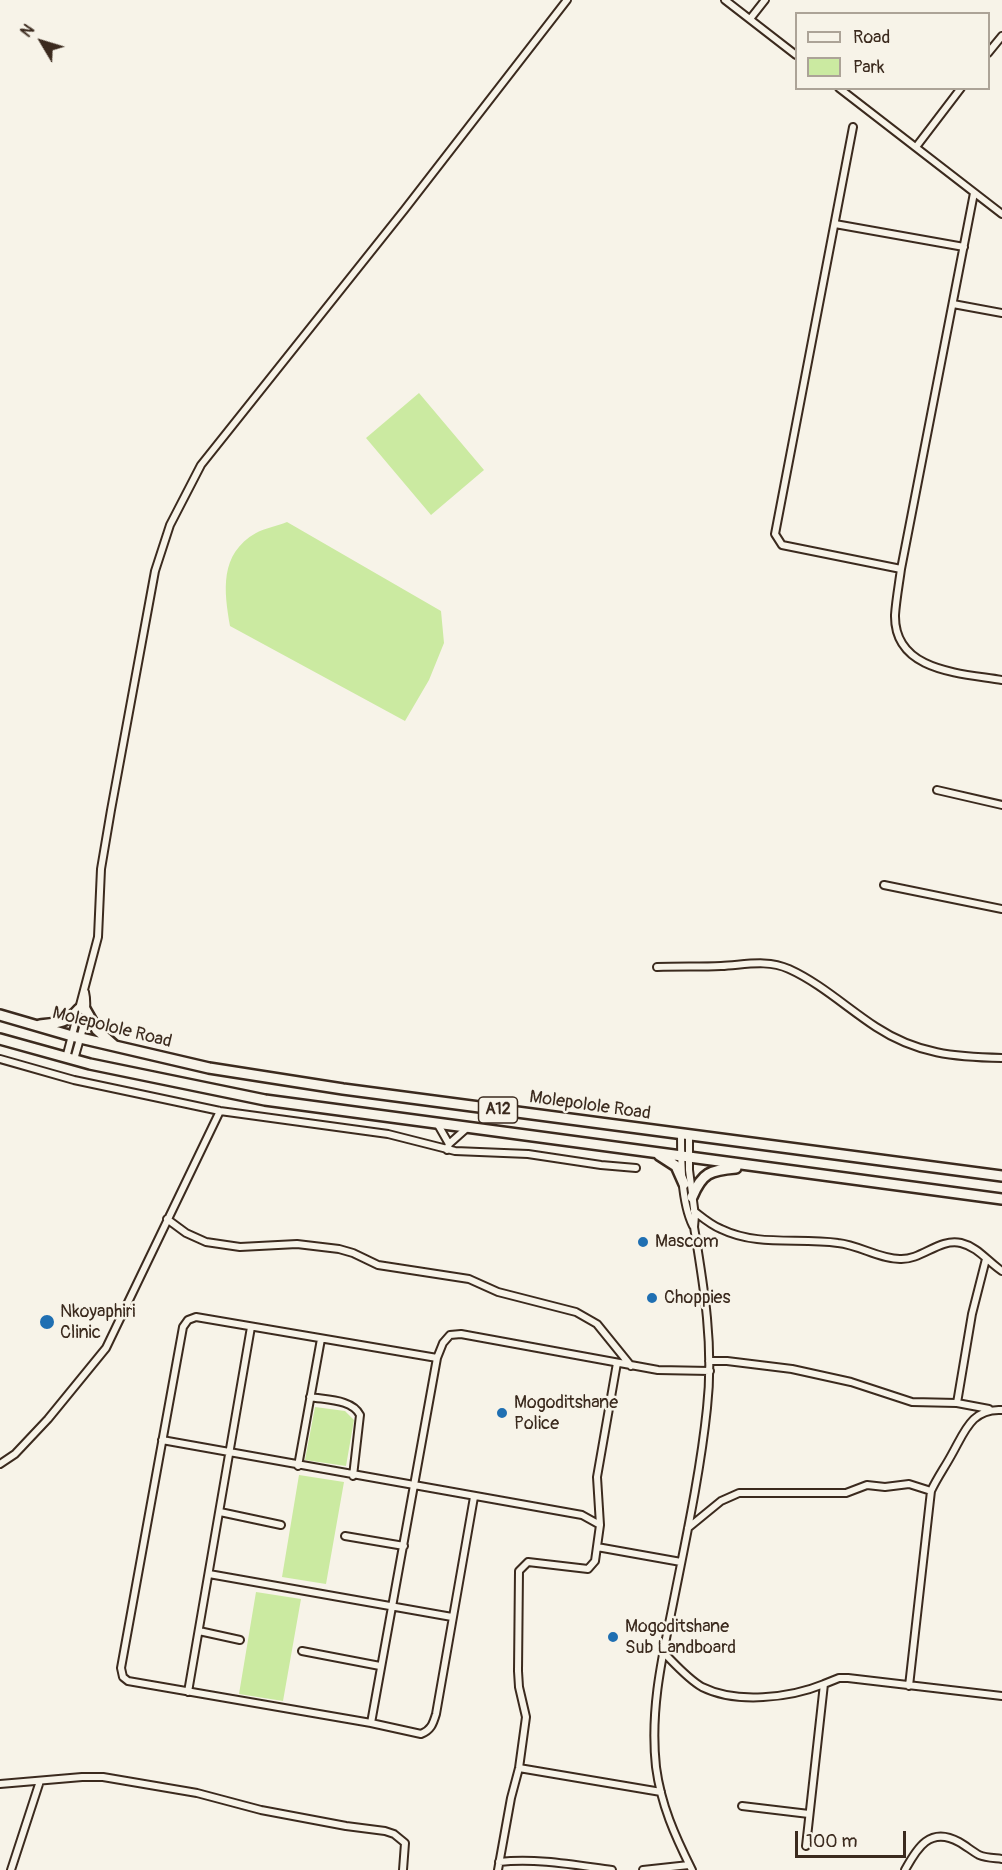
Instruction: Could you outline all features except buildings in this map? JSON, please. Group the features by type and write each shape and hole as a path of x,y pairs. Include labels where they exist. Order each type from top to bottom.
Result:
{"main road":[{"path":"34,1026 63,1022 82,1009 97,1030 117,1047"},
{"name":"Molepolole Road","path":"0,1015 76,1037 209,1068 332,1087 1002,1176"},
{"name":"Molepolole Road","path":"0,1039 70,1059 265,1100 1002,1200"},
{"path":"654,1152 672,1162 679,1170 684,1184"},
{"path":"692,1197 705,1175 716,1170 750,1166"}],"street":[{"path":"70,1059 98,937 101,869 155,571 170,525 201,465 369,255 567,0"},
{"path":"725,0 795,54"},
{"path":"750,19 765,0"},
{"path":"990,51 1002,36"},
{"path":"843,90 1002,214"},
{"path":"916,147 959,90"},
{"path":"853,128 775,534 782,545 902,568"},
{"path":"974,193 902,568 895,616 899,639 918,661 938,669 1002,680"},
{"path":"835,224 964,247"},
{"path":"953,304 1002,313"},
{"path":"937,790 1002,805"},
{"path":"884,885 1002,909"},
{"path":"657,967 721,966 764,962 788,969 819,986 878,1029 921,1049 956,1057 1002,1058"},
{"path":"0,1059 74,1080 220,1111 388,1134 448,1147 636,1167"},
{"path":"0,1464 15,1454 48,1419 106,1348 220,1111"},
{"path":"437,1123 448,1147"},
{"path":"448,1147 468,1127"},
{"path":"685,1135 684,1184 689,1217 694,1227"},
{"path":"643,1870 691,1868 666,1815 654,1737 655,1695 705,1424 710,1371 706,1298 685,1156"},
{"path":"694,1211 721,1229 738,1236 756,1239 836,1242 900,1259 920,1256 946,1243 960,1243 974,1248 1002,1271"},
{"path":"167,1219 186,1233 206,1242 240,1247 297,1244 339,1249 378,1265 469,1279 507,1294 576,1312 597,1324 631,1366"},
{"path":"957,1403 972,1314 986,1259"},
{"path":"437,1358 196,1317 188,1320 183,1327 162,1440 121,1668 123,1677 128,1681 371,1723 421,1734 428,1731 432,1726 474,1497"},
{"path":"188,1692 251,1327"},
{"path":"371,1723 437,1358 443,1343 450,1335 461,1334 658,1370 710,1371"},
{"path":"298,1466 321,1339"},
{"path":"710,1361 792,1369 850,1382 912,1402 957,1403 1002,1410"},
{"path":"498,1870 519,1768 526,1717 518,1671 519,1571 528,1562 588,1569 595,1561 600,1525 597,1477 617,1363"},
{"path":"310,1397 349,1404 358,1410 360,1415 353,1476"},
{"path":"909,1686 931,1491 974,1418 989,1409"},
{"path":"162,1440 353,1476 582,1515 600,1525"},
{"path":"687,1529 721,1501 739,1493 846,1493 867,1485 885,1487 909,1484 931,1491"},
{"path":"220,1512 281,1525"},
{"path":"345,1536 404,1546"},
{"path":"597,1547 681,1562"},
{"path":"209,1574 452,1617"},
{"path":"199,1631 240,1640"},
{"path":"302,1651 380,1666"},
{"path":"664,1653 702,1687 730,1695 769,1697 809,1690 838,1678 848,1678 1002,1696"},
{"path":"806,1846 824,1684"},
{"path":"519,1768 661,1792"},
{"path":"0,1784 103,1777 197,1793 261,1810 346,1827 386,1831 405,1843 403,1870"},
{"path":"11,1870 40,1782"},
{"path":"742,1806 809,1814"},
{"path":"904,1870 918,1846 930,1839 942,1836 956,1840 981,1856 1002,1859"},
{"path":"499,1862 547,1861 612,1870"}],"green space":[{"path":"419,393 484,470 431,515 366,438"},
{"path":"287,522 441,611 444,643 429,680 405,721 230,626 226,587 230,562 235,551 256,533"},
{"path":"315,1407 345,1411 354,1420 346,1466 305,1460"},
{"path":"299,1475 344,1482 326,1584 282,1577"},
{"path":"256,1592 301,1599 283,1701 239,1694"}],"place":[{"name":"Mascom","path":"643,1242"},
{"name":"Choppies","path":"652,1298"},
{"name":"Nkoyaphiri Clinic","path":"47,1322"},
{"name":"Mogoditshane Police","path":"502,1413"},
{"name":"Mogoditshane Sub Landboard","path":"613,1637"}]}
